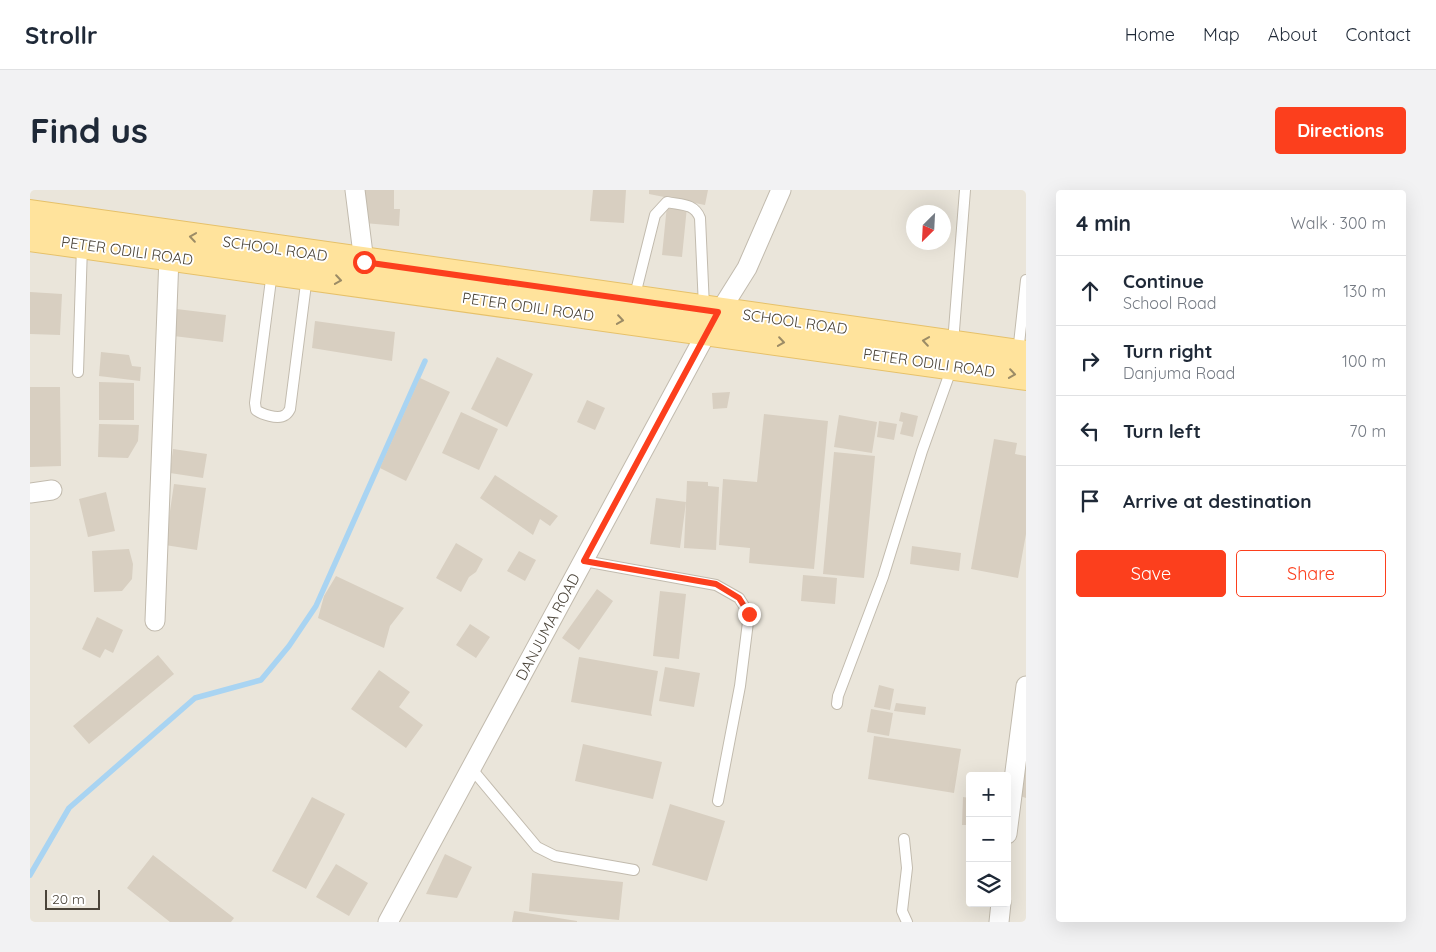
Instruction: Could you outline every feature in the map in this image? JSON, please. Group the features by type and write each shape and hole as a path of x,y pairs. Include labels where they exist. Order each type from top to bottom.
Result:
{"main road":[{"name":"SCHOOL ROAD","path":"30,214 633,300 710,318 953,355 1023,362"},
{"name":"PETER ODILI ROAD","path":"30,237 307,276 710,318"}],"street":[{"path":"355,190 364,262"},
{"name":"DANJUMA ROAD","path":"388,922 584,561 710,318 747,268 782,190"},
{"path":"155,621 169,257"},
{"path":"30,493 52,490"},
{"path":"1009,817 1026,686"},
{"path":"999,922 1000,907"}],"lane":[{"path":"837,704 883,577 953,355 965,190"},
{"path":"633,300 655,215 667,202 692,207 697,211 700,218 710,318"},
{"path":"78,372 82,244"},
{"path":"272,271 255,403 256,410 260,414 280,417 286,415 290,409 307,276"},
{"path":"1023,362 1026,280"},
{"path":"584,561 716,584 739,598 745,606 749,614 741,677 718,801"},
{"path":"471,768 537,848 555,856 634,870"},
{"path":"904,839 907,868 902,911 907,922"}],"shaded area":[{"path":"30,190 1026,190 1026,922 30,922"}],"building":[{"path":"361,190 394,190 394,209 400,209 399,226 364,223"},
{"path":"593,190 626,190 624,223 590,221"},
{"path":"649,190 708,190 705,205 649,194"},
{"path":"667,205 687,207 682,257 662,255"},
{"path":"30,292 62,294 60,335 30,334"},
{"path":"160,307 226,315 223,342 157,334"},
{"path":"315,321 395,332 392,361 312,348"},
{"path":"101,352 129,355 132,366 141,367 140,381 99,376"},
{"path":"497,357 533,374 507,427 471,409"},
{"path":"420,378 450,392 406,481 380,468"},
{"path":"99,382 134,383 134,420 99,420"},
{"path":"30,387 60,387 61,466 30,467"},
{"path":"730,392 727,408 713,409 712,393"},
{"path":"587,400 605,408 595,430 577,422"},
{"path":"461,412 498,429 479,470 442,453"},
{"path":"901,412 918,416 913,437 900,434 903,422 899,421"},
{"path":"764,414 828,421 814,569 749,563 750,548 719,545 723,479 757,482"},
{"path":"839,415 877,422 872,453 834,447"},
{"path":"879,421 897,424 894,440 877,437"},
{"path":"99,424 139,425 138,441 128,458 98,457"},
{"path":"994,439 1017,443 1015,454 1026,456 1026,534 1018,578 971,569"},
{"path":"173,449 207,454 203,478 170,473"},
{"path":"834,452 875,456 864,578 823,574"},
{"path":"495,475 558,516 550,526 540,519 533,535 480,498"},
{"path":"687,481 708,482 708,486 719,487 716,550 684,548"},
{"path":"174,484 206,488 197,550 165,545"},
{"path":"106,492 115,531 88,537 79,499"},
{"path":"656,498 686,502 680,548 650,544"},
{"path":"456,543 483,559 476,572 469,577 461,592 436,578"},
{"path":"912,546 961,553 959,571 910,564"},
{"path":"129,549 133,564 132,579 122,591 94,592 92,551"},
{"path":"519,551 536,560 525,581 507,571"},
{"path":"803,575 837,578 835,604 801,601"},
{"path":"336,576 404,608 390,626 384,648 318,618 324,596"},
{"path":"597,589 613,601 579,650 562,638"},
{"path":"660,591 686,594 679,659 653,656"},
{"path":"97,617 123,630 113,653 105,649 100,658 82,649"},
{"path":"470,624 490,637 476,658 456,645"},
{"path":"158,655 174,674 89,744 73,726"},
{"path":"579,657 658,671 652,716 571,702"},
{"path":"665,667 700,673 694,707 659,701"},
{"path":"379,670 410,692 399,707 423,725 406,748 351,709"},
{"path":"879,685 894,689 890,710 874,707"},
{"path":"896,703 926,707 925,715 894,711"},
{"path":"871,709 893,713 889,736 867,732"},
{"path":"874,736 961,749 954,793 868,779"},
{"path":"583,744 662,762 653,799 575,781"},
{"path":"1026,765 1026,798 1017,795"},
{"path":"312,797 345,814 306,889 272,871"},
{"path":"963,797 966,797 966,825 962,825"},
{"path":"670,804 725,821 707,881 652,865"},
{"path":"445,854 472,867 457,898 426,894"},
{"path":"153,855 234,918 231,922 170,922 127,888"},
{"path":"336,864 368,883 349,916 316,897"},
{"path":"532,873 623,882 619,920 529,911"},
{"path":"514,911 577,921 577,922 512,922"}],"waterway":[{"path":"30,875 69,808 195,698 261,680 289,646 316,606 425,361"}],"route":[{"path":"364,262 718,312 584,561 716,584 739,598 749,614"}]}
